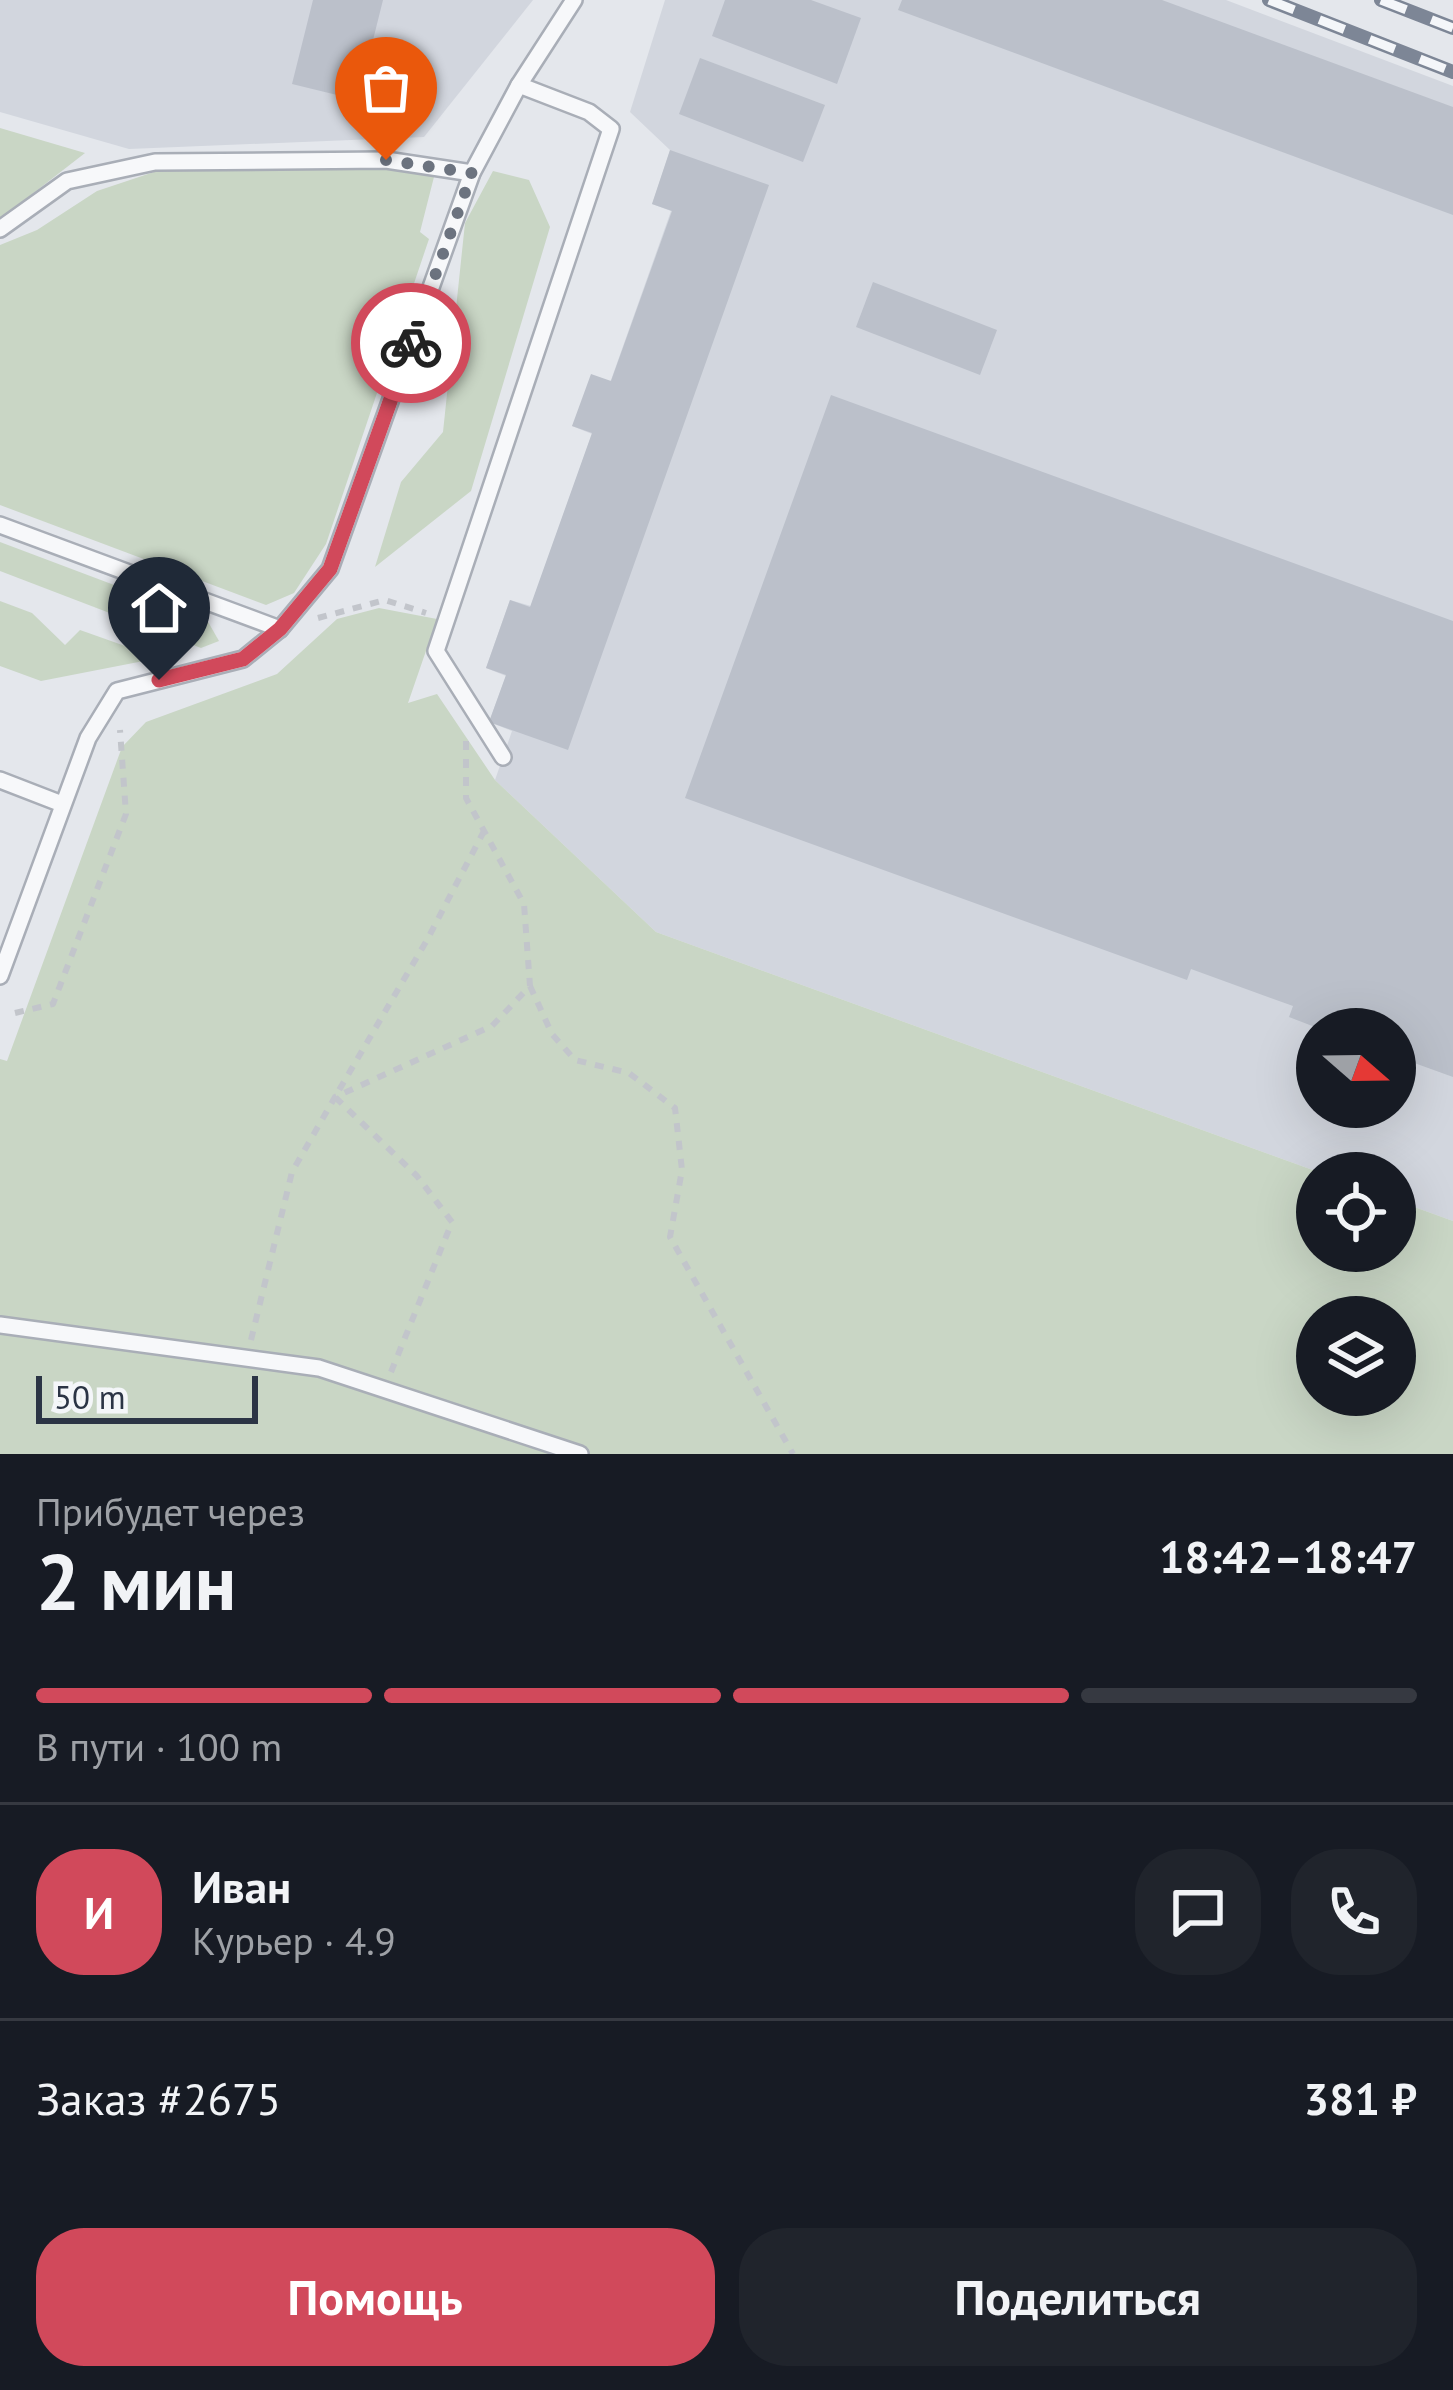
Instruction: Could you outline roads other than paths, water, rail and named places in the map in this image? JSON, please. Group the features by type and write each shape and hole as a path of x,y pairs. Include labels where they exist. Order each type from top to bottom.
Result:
{"lane":[{"path":"0,976 88,738 117,691 243,659 280,629 330,569 472,173 574,0"},
{"path":"503,757 436,651 611,129 589,112 520,85"},
{"path":"0,230 68,181 155,161 386,160 472,173"},
{"path":"0,525 280,629"},
{"path":"0,780 62,804"},
{"path":"0,1325 319,1368 580,1454"}],"railway":[{"path":"1269,0 1453,72"},
{"path":"1381,0 1453,28"}]}
